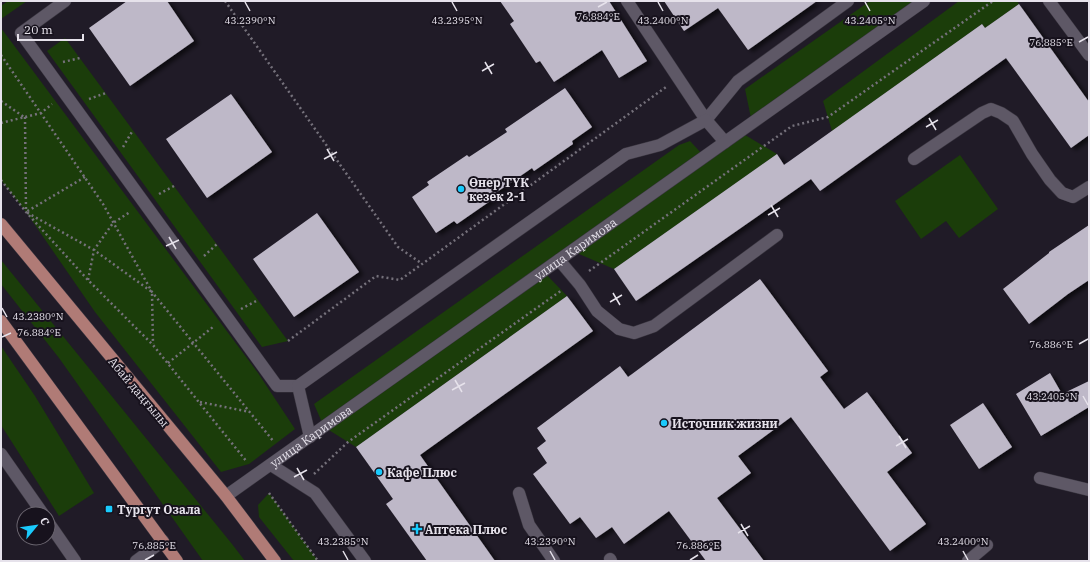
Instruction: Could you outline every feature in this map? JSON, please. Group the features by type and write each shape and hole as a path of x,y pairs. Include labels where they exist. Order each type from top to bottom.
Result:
{"main road":[{"name":"Абай даңғылы","path":"1,224 226,496 275,561"},
{"path":"1,321 177,561"}],"street":[{"path":"65,1 21,33 277,386 298,386 626,154 660,146 706,120 738,81 848,1"},
{"path":"626,1 706,120 725,142"},
{"name":"улица Каримова","path":"226,496 924,1"},
{"path":"1049,1 1089,55"},
{"path":"914,159 982,113 991,109 1001,113 1013,121 1032,154 1050,180 1062,193 1073,198 1089,187"},
{"path":"559,260 576,280 597,311 619,329 634,333 654,326 776,235"},
{"path":"298,386 310,437"},
{"path":"1,454 37,506"},
{"path":"271,465 315,494 365,561"},
{"path":"1040,478 1089,490"},
{"path":"520,493 529,525 554,561"},
{"path":"56,534 75,561"},
{"path":"136,561 163,541"},
{"path":"968,561 987,545"}],"path":[{"path":"225,1 398,247 422,264"},
{"path":"302,485 348,442 792,126 828,117 993,1"},
{"path":"1,55 103,204 152,292 276,443"},
{"path":"288,341 376,276 400,280 678,78"},
{"path":"1,101 25,117"},
{"path":"1,123 41,113 55,101"},
{"path":"25,117 26,212"},
{"path":"26,212 85,177"},
{"path":"1,180 26,212 88,280 153,345 249,464"},
{"path":"88,280 94,250 113,223 144,203"},
{"path":"26,212 94,250 152,292"},
{"path":"152,292 153,345"},
{"path":"168,363 214,326"},
{"path":"200,402 250,412"},
{"path":"269,494 318,561"}],"green space":[{"path":"8,1 27,1 1,19 1,6"},
{"path":"870,1 924,1 752,123 745,89"},
{"path":"959,1 1017,1 1019,4 985,28 982,24 832,131 823,101"},
{"path":"1,28 258,373 295,429 249,464 221,472 95,312 26,212 1,180"},
{"path":"65,38 288,341 262,347 47,51"},
{"path":"740,132 777,154 614,269 572,251 543,271 567,296 356,447 324,427 314,404 679,145 690,141 705,157"},
{"path":"960,155 998,209 959,238 946,221 921,239 895,201"},
{"path":"1,260 245,561 203,561 59,358 1,284"},
{"path":"1,346 35,396 94,493 59,516 56,511 56,506 53,506 1,425"},
{"path":"269,493 318,561 294,561 259,517 258,505"}],"building":[{"path":"127,1 167,1 194,41 130,86 89,28"},
{"path":"500,1 609,1 647,61 619,78 602,50 554,82 540,61 536,63 510,24 514,21"},
{"path":"664,1 817,1 748,50 718,8 684,31"},
{"path":"1019,4 1089,102 1089,135 1071,148 1006,58 820,191 811,179 636,301 614,269 777,154 784,165 982,24 985,28"},
{"path":"565,88 592,127 572,141 573,144 534,171 532,168 494,194 496,197 457,224 454,221 436,233 412,197 429,185 427,182 467,155 469,157 507,132 505,129"},
{"path":"231,94 272,152 207,198 166,139"},
{"path":"317,213 359,272 294,317 253,259"},
{"path":"1089,225 1089,280 1029,324 1003,289 1049,252"},
{"name":"Источник жизни","path":"760,279 828,371 820,377 844,409 867,392 912,453 887,472 926,524 890,551 791,417 738,456 751,473 717,498 764,561 706,561 669,511 624,544 612,527 596,538 580,517 570,524 533,474 547,463 537,448 546,441 537,428 620,366 628,377"},
{"path":"567,296 593,331 420,455 495,561 427,561 386,504 393,499 356,447"},
{"path":"1050,373 1062,394 1089,381 1089,407 1041,436 1016,394"},
{"path":"983,403 1012,447 979,469 950,425"}],"place":[{"name":"Өнер ТҮК кезек 2-1","path":"461,189"},
{"name":"Источник жизни","path":"664,423"},
{"name":"Кафе Плюс","path":"379,472"},
{"name":"Тургут Озала","path":"109,509"},
{"name":"Аптека Плюс","path":"417,529"}]}
